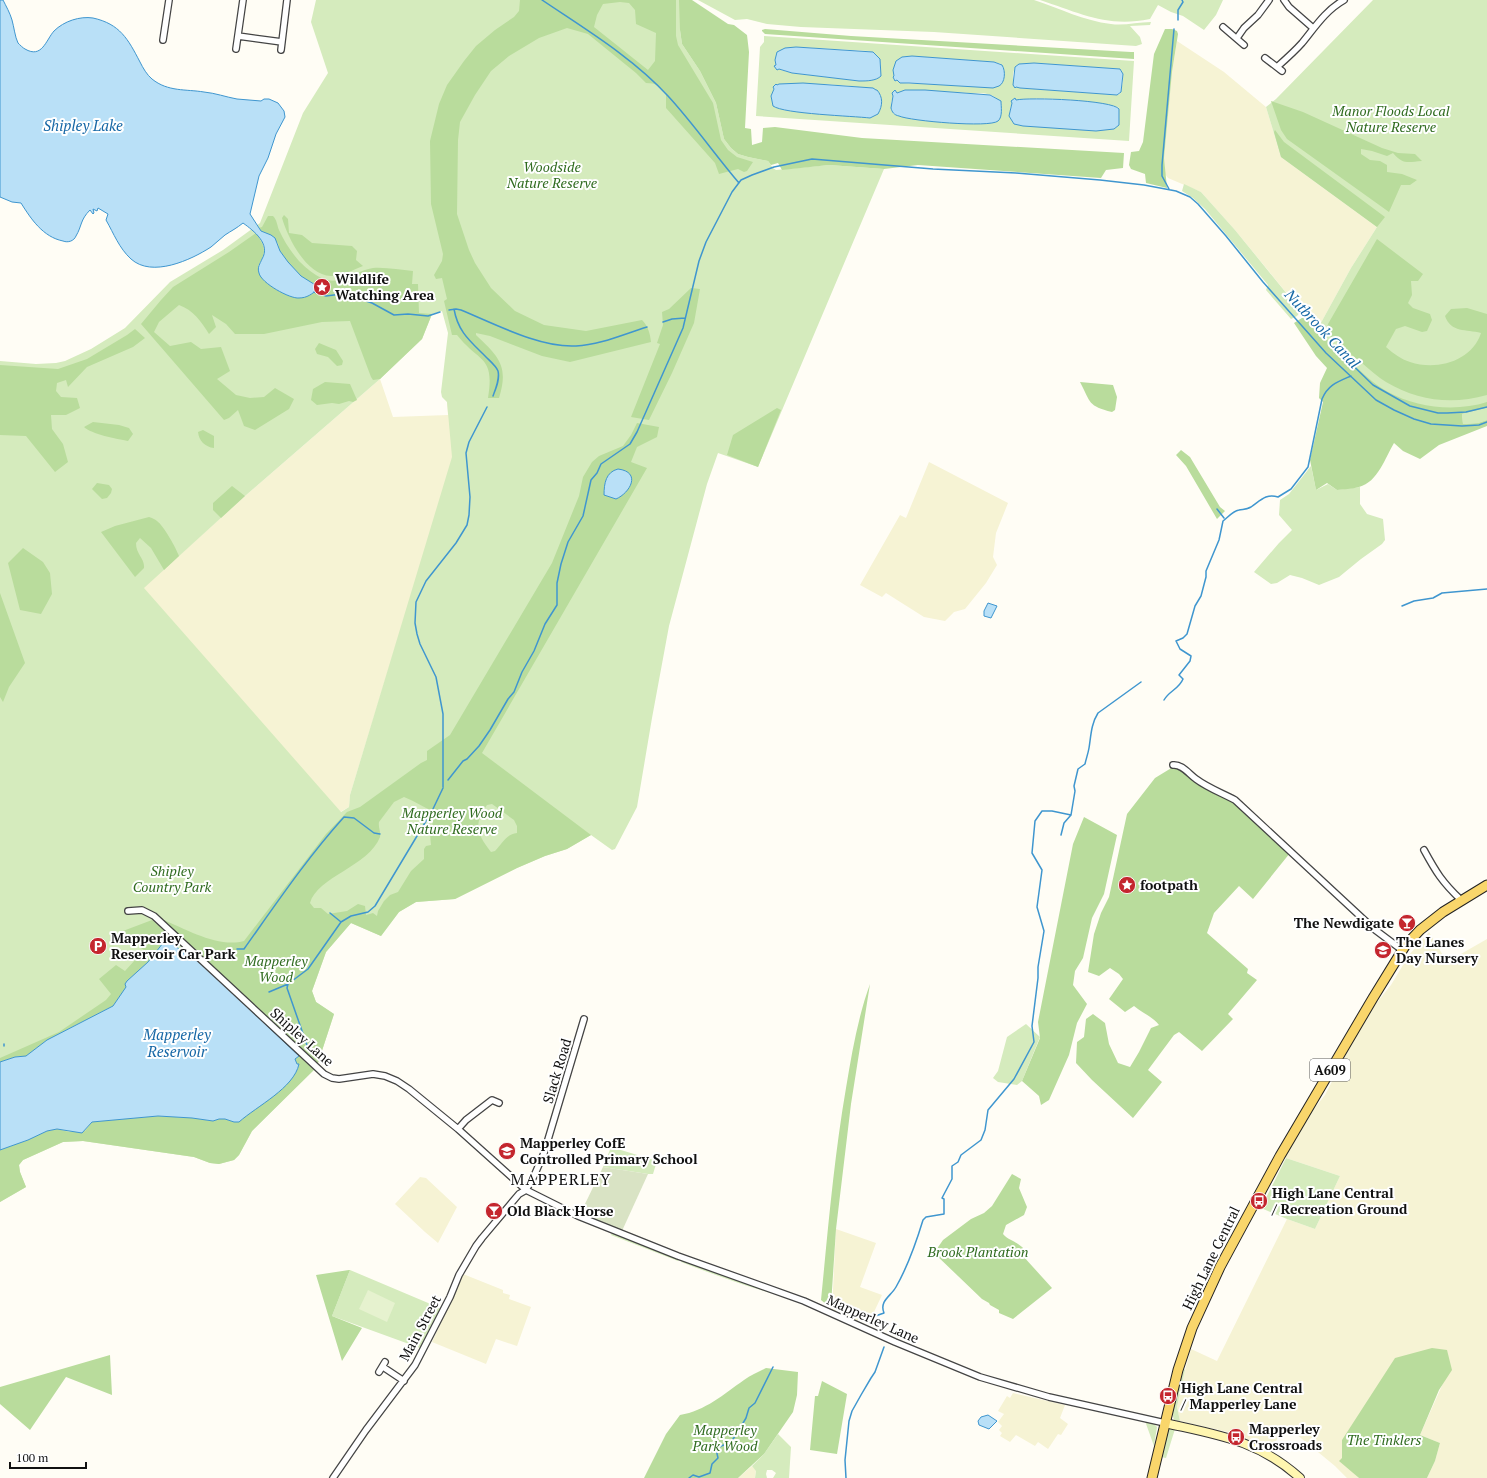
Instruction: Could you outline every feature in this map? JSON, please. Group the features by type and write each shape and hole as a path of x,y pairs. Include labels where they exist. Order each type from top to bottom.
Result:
{"main road":[{"name":"A609","path":"1402,950 1420,930 1443,912 1487,885"},
{"name":"High Lane Central","path":"1165,1423 1178,1370 1192,1328 1220,1267 1291,1136 1402,950"},
{"name":"A609","path":"1152,1478 1165,1423"}],"street":[{"path":"163,40 169,0"},
{"path":"236,49 243,0"},
{"path":"281,50 287,0"},
{"path":"1237,38 1244,28 1258,15 1269,0"},
{"path":"1284,0 1289,7 1313,28"},
{"path":"1265,58 1280,69 1313,28 1332,8 1347,1"},
{"path":"1223,27 1244,45"},
{"path":"238,36 282,42"},
{"path":"1173,765 1180,766 1211,788 1235,800 1374,929 1402,950"},
{"path":"1424,850 1442,880 1461,900"},
{"name":"Shipley Lane","path":"128,911 142,910 154,916 324,1074 332,1078 339,1079 373,1074 385,1076 397,1081 409,1088 477,1145 526,1190"},
{"name":"Slack Road","path":"526,1190 539,1167 584,1019"},
{"path":"458,1129 466,1120 492,1100 499,1104"},
{"name":"Mapperley Lane","path":"526,1190 577,1216 678,1256 804,1301 909,1349 980,1377 1048,1397 1165,1423"},
{"name":"Main Street","path":"333,1478 358,1441 404,1381 422,1352 460,1275 479,1242 519,1194 526,1190"},
{"path":"382,1367 404,1381"},
{"path":"1165,1423 1248,1444 1275,1458 1300,1478"}],"shaded area":[{"path":"1177,41 1224,72 1266,107 1281,157 1377,227 1351,268 1317,330 1235,230 1201,192 1168,178 1165,174 1164,158 1172,72"},
{"path":"380,379 393,417 448,415 447,402 484,404 402,625 350,795 349,807 340,812 0,705 143,588 245,496"},
{"path":"929,462 1008,503 996,533 993,557 997,565 986,583 965,609 954,612 945,621 924,617 886,593 882,597 860,585 900,515 906,518"},
{"path":"1429,932 1447,962 1487,939 1487,1478 1427,1478 1435,1461 1440,1443 1420,1435 1444,1381 1342,1440 1342,1458 1359,1478 1347,1478 1335,1466 1285,1425 1271,1450 1236,1434 1180,1421 1177,1407 1191,1349 1217,1361 1287,1219 1315,1229 1340,1176 1286,1158 1286,1155 1310,1114 1325,1095 1350,1047 1374,1006 1391,985 1409,955"},
{"path":"420,1177 426,1178 457,1207 438,1243 395,1204"},
{"path":"836,1229 876,1243 860,1287 882,1295 874,1312 856,1321 844,1315 845,1309 839,1307 835,1312 832,1310"},
{"path":"463,1274 503,1290 503,1293 510,1295 509,1299 531,1307 517,1346 496,1339 486,1364 432,1342"},
{"path":"1013,1393 1065,1405 1060,1418 1068,1424 1061,1435 1058,1434 1048,1449 1038,1442 1035,1446 1016,1435 1010,1442 1000,1436 1002,1433 999,1430 1002,1426 998,1422 1004,1414 998,1411 1007,1396 1010,1398"},
{"path":"752,1466 756,1470 755,1478 738,1478"}],"green space":[{"name":"Woodside Nature Reserve","path":"316,0 681,0 680,30 682,44 700,71 716,103 724,139 738,154 768,161 776,170 829,165 884,169 758,467 718,453 707,484 669,626 637,807 615,849 612,850 591,835 567,849 545,856 517,868 455,899 416,902 399,912 381,936 351,923 326,952 312,991 316,1002 334,1014 317,1066 252,1131 239,1155 234,1160 219,1164 210,1163 194,1157 83,1141 63,1142 23,1160 19,1165 26,1187 0,1202 0,361 36,364 56,363 65,361 91,349 125,328 170,282 223,250 260,223 303,113 328,73 311,22","holes":["442,311 448,333 441,392 442,397 447,402 452,457 350,795 349,807 341,812 144,588 245,496 380,379 422,339 432,314"]},
{"path":"520,0 676,0 676,36 678,45 713,103 721,140 728,150 737,157 753,162 747,171 744,172 738,169 719,174 715,163 666,108 666,93 657,85 646,83 588,34 567,28 539,38 509,56 491,71 475,95 460,122 458,140 457,214 475,263 491,288 515,311 544,325 586,331 642,320 646,325 651,342 570,362 542,356 490,336 476,333 476,335 496,356 502,370 503,378 499,398 488,398 490,384 487,367 457,335 452,335 444,301 447,299 442,278 436,279 434,275 442,261 443,254 431,204 430,141 439,104 447,85 476,46 514,17 519,11","holes":["620,2 629,3 635,10 636,24 656,33 655,61 648,70 594,27 597,15 603,4"]},
{"path":"679,0 692,0 728,24 734,25 747,35 749,52 745,128 751,129 752,145 762,142 763,128 775,127 862,138 1124,153 1123,168 1106,170 1101,178 918,165 884,169 829,165 782,170 778,163 771,165 768,161 738,154 724,139 716,103 700,71 682,44"},
{"path":"698,0 1034,0 1081,17 1111,24 1121,25 1151,22 1150,25 1130,26 1140,37 1142,44 1136,46 934,32 801,27 767,24 747,19 735,20"},
{"path":"1040,0 1223,0 1216,15 1204,30 1183,16 1158,5 1150,19 1120,22 1094,18"},
{"name":"Manor Floods Local Nature Reserve","path":"1373,0 1487,0 1487,405 1462,411 1409,405 1373,386 1336,353 1317,330 1351,268 1377,227 1281,157 1266,107 1276,99"},
{"path":"1165,29 1172,29 1177,31 1178,34 1172,72 1164,158 1167,188 1146,183 1145,174 1131,169 1129,165 1131,152 1139,151 1143,142 1154,54"},
{"path":"762,30 851,36 1134,52 1134,59 765,34"},
{"path":"764,36 1134,61 1129,141 756,116 760,47 764,42","holes":["796,47 869,51 881,64 880,75 869,81 792,73 781,70 776,65","912,56 994,62 1001,64 1004,74 1002,82 995,87 900,83 894,76 902,57","1035,63 1119,69 1121,70 1123,76 1123,82 1120,94 1117,95 1020,88 1015,84 1013,79 1015,67 1020,64","823,84 851,86 876,90 881,96 870,118 858,116 773,90 817,87","905,90 972,93 993,96 999,102 1001,111 998,120 990,123 978,124 946,122 914,119 894,114 891,103 893,96","1032,98 1095,103 1118,107 1119,125 1113,129 1023,126 1012,121 1010,115 1012,103 1021,99"]},
{"path":"1271,101 1303,112 1382,148 1398,153 1415,154 1422,161 1406,162 1393,153 1387,156 1361,149 1361,154 1370,160 1380,161 1387,165 1387,172 1402,174 1417,180 1410,185 1401,185 1389,212 1287,139 1281,130"},
{"path":"1275,130 1284,142 1385,217 1377,227 1281,157 1274,132"},
{"path":"1184,184 1201,192 1235,230 1301,311 1297,316 1291,319 1266,290 1268,285 1205,209 1193,198 1182,191"},
{"path":"284,215 288,219 289,233 302,235 312,243 352,246 357,251 356,260 363,266 335,276 322,274 314,269 299,254 294,245 282,218"},
{"path":"268,216 273,216 283,238 299,261 312,272 327,280 338,280 373,268 413,271 412,284 418,284 419,313 432,314 422,339 380,379 373,380 350,321 322,322 264,334 235,334 226,324 212,315 216,327 209,334 196,316 179,305 159,322 154,332 170,346 191,342 201,349 221,347 230,371 217,379 236,395 250,398 264,397 275,388 294,399 289,409 255,430 244,426 238,410 229,418 224,420 141,324 173,287 229,252 256,233 264,249 263,256 258,266 271,285 297,298 317,286 301,276 280,251 278,243 261,231 259,228 262,227"},
{"path":"1377,239 1423,274 1418,281 1411,281 1412,295 1408,303 1413,308 1430,314 1432,320 1427,331 1422,332 1405,326 1396,329 1386,347 1410,362 1431,365 1452,361 1462,357 1470,351 1481,333 1455,328 1445,316 1451,309 1467,308 1487,314 1487,395 1461,400 1448,400 1423,397 1410,393 1380,378 1327,333 1328,324"},
{"path":"691,288 700,289 694,323 672,373 649,420 631,417 660,344 657,343 663,325 662,312 669,309"},
{"path":"1305,316 1343,355 1368,378 1384,390 1411,402 1437,407 1463,407 1487,402 1487,408 1462,414 1463,424 1478,423 1487,420 1487,426 1439,445 1420,459 1403,451 1394,443 1376,475 1366,484 1356,488 1337,490 1327,483 1316,490 1310,460 1323,402 1319,398 1320,383 1327,368 1316,356 1294,323"},
{"path":"135,329 145,338 133,347 87,367 68,387 66,380 57,383 56,391 61,397 77,398 80,408 66,415 51,415 52,429 63,444 68,462 55,472 26,436 0,435 0,365 58,369 87,359"},
{"path":"319,343 336,350 343,361 342,365 337,366 328,357 317,354 315,349"},
{"path":"325,382 350,384 357,400 339,404 332,403 317,405 311,400 313,389"},
{"path":"1080,382 1113,385 1117,397 1115,410 1112,412 1098,408 1091,403"},
{"path":"777,408 781,410 758,467 727,455 733,435"},
{"path":"1487,408 1487,420 1478,423 1463,424 1462,414"},
{"path":"93,422 119,425 129,428 133,434 128,441 98,434 87,430 84,427"},
{"name":"Mapperley Wood","path":"637,423 659,427 657,437 637,447 631,462 647,468 482,753 591,835 567,849 545,856 517,868 455,899 416,902 399,912 381,936 351,923 326,952 312,991 316,1002 334,1014 317,1066 163,922 164,920 203,937 214,940 234,943 244,941 326,834 347,812 360,807 427,760 427,751 450,735 552,563 579,496 583,477 592,462 599,456 623,446","holes":["404,797 435,812 430,834 431,845 426,846 424,849 424,859 411,871 398,892 390,895 384,901 378,911 377,916 373,913 366,915 365,906 358,904 347,911 328,914 321,908 314,908 310,903 322,886 355,864 374,847 380,837 379,822 394,802","492,804 514,820 517,826 517,833 507,837 495,851 491,852 482,840 478,829 478,824 487,805"]},
{"path":"203,430 214,436 214,448 205,445 201,441 198,432"},
{"path":"1181,450 1190,457 1220,507 1225,511 1217,519 1186,466 1176,455"},
{"path":"1311,466 1316,490 1328,484 1337,490 1360,487 1360,504 1367,514 1383,519 1385,540 1382,544 1339,577 1319,585 1290,575 1277,583 1271,584 1254,572 1292,530 1279,515 1280,500 1289,494"},
{"path":"97,483 109,485 112,489 107,498 102,499 92,489"},
{"path":"232,486 245,496 221,518 213,510 213,503"},
{"path":"149,517 156,520 163,527 179,556 164,570 151,548 140,538 136,543 136,547 143,562 144,568 135,577 101,532 115,526"},
{"path":"23,548 43,562 50,573 52,594 41,614 20,610 8,563"},
{"path":"0,593 25,663 9,687 3,702 0,697"},
{"path":"1173,767 1180,767 1209,791 1233,802 1290,853 1253,899 1239,886 1214,913 1207,933 1248,969 1247,973 1257,980 1228,1014 1233,1019 1202,1051 1179,1032 1174,1035 1148,1070 1162,1082 1133,1118 1076,1063 1077,1042 1084,1037 1086,1019 1093,1014 1105,1023 1109,1044 1118,1063 1130,1067 1151,1028 1159,1025 1134,1006 1125,1012 1109,999 1123,979 1119,974 1110,968 1099,976 1088,972 1094,934 1101,913 1109,897 1127,814 1155,778"},
{"path":"1084,817 1117,835 1104,894 1092,918 1083,958 1075,971 1073,985 1087,1004 1077,1023 1069,1055 1049,1100 1041,1105 1039,1096 1022,1081 1040,1038 1038,1022 1073,844"},
{"path":"152,920 169,935 148,962 127,981 126,987 113,1006 47,1040 26,1056 15,1057 0,1062 0,1058 59,1032 106,1000 111,994 99,979 116,965 125,971 144,950 129,940 123,931"},
{"path":"870,984 851,1104 836,1229 831,1305 827,1305 821,1300 838,1141 853,1048 862,1009"},
{"path":"1026,1024 1040,1037 1022,1081 1017,1085 998,1082 993,1078 998,1071 1007,1037"},
{"path":"299,1056 314,1070 252,1131 239,1155 234,1160 219,1164 210,1163 194,1157 83,1141 63,1142 23,1160 19,1165 26,1187 0,1202 0,1150 28,1140 47,1131 57,1129 69,1132 85,1131 92,1122 158,1116 212,1121 225,1119 239,1122 297,1064 295,1059"},
{"path":"611,1147 657,1161 653,1174 603,1167"},
{"path":"1286,1158 1340,1176 1315,1229 1261,1208"},
{"path":"603,1167 648,1174 622,1231 586,1217 582,1210"},
{"name":"Brook Plantation","path":"1012,1174 1021,1179 1019,1188 1027,1207 1024,1215 1006,1225 1003,1234 1024,1249 1023,1256 1052,1288 1013,1319 999,1313 999,1310 982,1299 934,1253 943,1240 971,1219 984,1213 992,1206"},
{"path":"612,1233 679,1259 678,1261 611,1235"},
{"path":"682,1261 778,1295 753,1288 681,1262"},
{"path":"350,1270 440,1308 420,1348 332,1316"},
{"path":"350,1270 332,1316 362,1328 342,1361 316,1275"},
{"path":"368,1290 395,1303 387,1322 359,1309"},
{"name":"The Tinklers","path":"1432,1348 1447,1350 1452,1370 1439,1390 1420,1435 1440,1443 1435,1461 1427,1478 1359,1478 1339,1461 1342,1458 1342,1440 1395,1358"},
{"path":"110,1355 112,1395 66,1377 30,1430 0,1404 0,1387"},
{"name":"Mapperley Park Wood","path":"766,1368 798,1372 797,1395 793,1412 764,1454 738,1478 644,1478 666,1434 680,1415 706,1406 747,1378"},
{"path":"1184,1369 1177,1407 1180,1421 1174,1420 1172,1413"},
{"path":"822,1381 847,1394 837,1454 810,1450 815,1396 818,1396"},
{"path":"1145,1421 1153,1423 1157,1427 1154,1446"},
{"path":"1168,1429 1175,1429 1166,1458 1161,1457"},
{"path":"778,1434 791,1447 789,1478 773,1478 776,1473 772,1470 767,1470 767,1478 755,1478 756,1471 752,1466 764,1454"}],"water":[{"name":"Shipley Lake","path":"0,0 3,0 10,15 18,43 24,49 36,52 43,47 54,31 62,24 78,19 93,18 117,28 131,46 148,76 164,86 212,93 237,99 261,101 264,99 269,99 278,103 284,111 285,117 276,134 268,158 259,176 250,214 261,231 275,238 280,251 288,262 301,276 317,286 318,289 302,298 295,298 270,286 261,277 258,269 264,253 263,243 252,230 243,223 211,247 193,257 171,265 150,267 140,264 127,255 120,246 106,220 108,214 98,208 97,211 93,209 93,214 90,210 83,220 75,238 71,241 65,242 49,236 33,221 21,203 12,202 0,197"},
{"path":"796,47 873,52 880,59 881,76 874,80 859,81 792,73 779,69 777,70 774,66 776,65 775,60 777,52 785,48"},
{"path":"912,56 994,62 1002,65 1004,70 1004,80 1001,84 993,88 900,83 897,80 895,81 893,77 893,70 896,61 902,57"},
{"path":"1034,63 1120,69 1123,74 1121,92 1117,95 1015,88 1013,85 1015,67 1019,64"},
{"path":"803,83 873,88 877,90 880,95 882,101 881,107 878,114 870,118 804,113 780,109 773,106 771,96 774,89 773,87 776,84"},
{"path":"895,90 897,93 905,90 925,90 990,95 1001,101 1001,117 998,121 981,124 950,123 906,118 896,115 891,109 892,93"},
{"path":"1015,98 1016,100 1070,100 1102,103 1119,109 1119,125 1114,129 1096,131 1023,126 1014,124 1009,116 1012,103 1011,101"},
{"path":"618,469 630,474 632,478 626,492 616,499 604,495 604,491 605,482 608,475 614,470"},
{"path":"988,603 997,606 991,618 984,616 984,611"},
{"name":"Mapperley Reservoir","path":"167,938 183,953 189,952 299,1056 295,1059 297,1064 299,1064 296,1073 290,1081 283,1089 239,1122 225,1119 213,1121 158,1116 92,1122 82,1133 57,1129 47,1131 28,1140 0,1150 0,1062 15,1057 26,1056 47,1040 113,1006 126,987 125,984 127,981 148,962"},
{"path":"988,1415 997,1421 989,1429 979,1425 978,1421 981,1417"}],"waterway":[{"path":"542,0 608,44 654,82 686,117 739,183"},
{"path":"1178,20 1178,10 1183,2 1182,0"},
{"path":"1169,189 1162,176 1162,165 1174,29"},
{"name":"Nutbrook Canal","path":"448,780 463,761 467,759 479,746 508,699 514,692 545,624 557,605 557,583 561,564 568,542 583,516 591,480 597,473 601,464 630,444 637,432 683,328 699,261 706,242 732,192 741,180 774,167 812,159 1100,180 1144,185 1176,191 1190,197 1198,204 1263,282 1326,353 1376,400 1414,419 1431,424 1462,426 1479,425 1487,422"},
{"path":"314,292 326,296 342,294 351,296 372,303 394,315 408,314 428,316 440,312"},
{"path":"454,309 458,324 466,336 496,367 498,371 498,380 493,396"},
{"path":"449,310 461,310 518,334 562,346 594,344 647,327"},
{"path":"663,322 672,319 685,318"},
{"name":"Nutbrook Canal","path":"1335,348 1373,385 1410,406 1438,413 1466,412 1487,407"},
{"name":"Nutbrook Canal","path":"1164,700 1177,688 1183,679 1179,675 1190,661 1191,656 1180,649 1176,641 1183,638 1187,634 1195,606 1201,596 1206,571 1219,540 1223,521 1231,514 1239,510 1249,508 1260,500 1270,496 1278,497 1291,489 1308,467 1324,394 1334,384 1351,376"},
{"path":"443,787 443,714 436,677 420,644 417,634 415,623 416,602 426,581 456,543 467,525 470,497 466,453 469,442 487,407"},
{"path":"1217,509 1224,518"},
{"path":"1402,606 1414,601 1433,598 1442,593 1487,589"},
{"path":"1061,835 1064,823 1071,815 1075,791 1074,786 1078,769 1085,764 1093,726 1098,713 1141,682"},
{"path":"269,992 288,984 308,969 341,922 351,916 368,912 375,906 432,811 443,788"},
{"path":"864,1320 884,1313 884,1302 896,1287 904,1271 915,1246 923,1220 926,1217 944,1214 944,1199 942,1198 952,1179 952,1166 958,1162 961,1155 981,1140 985,1130 988,1110 1014,1079 1034,1042 1032,1026 1038,967 1044,931 1037,907 1042,870 1032,853 1035,821 1042,811 1052,811 1071,815"},
{"path":"237,949 244,949 280,898 344,817 354,818 374,833 380,834"},
{"path":"330,913 341,922"},
{"path":"288,984 287,988 308,1048"},
{"path":"846,1478 845,1460 849,1421 852,1411 875,1372 884,1347"},
{"path":"689,1478 693,1475 699,1477 710,1473 712,1464 718,1458 716,1449 730,1443 736,1435 746,1418 749,1408 755,1403 773,1367"}],"place":[{"name":"Wildlife Watching Area","path":"322,287"},
{"name":"footpath","path":"1127,885"},
{"name":"The Newdigate","path":"1407,923"},
{"name":"Mapperley Reservoir Car Park","path":"98,946"},
{"name":"The Lanes Day Nursery","path":"1383,950"},
{"name":"Mapperley CofE Controlled Primary School","path":"507,1151"},
{"name":"High Lane Central / Recreation Ground","path":"1259,1201"},
{"name":"Old Black Horse","path":"494,1211"},
{"name":"High Lane Central / Mapperley Lane","path":"1168,1396"},
{"name":"Mapperley Crossroads","path":"1236,1437"}],"district":[{"name":"MAPPERLEY","path":"561,1179"}],"park label":[{"name":"Mapperley Wood Nature Reserve","path":"452,822"},
{"name":"Shipley Country Park","path":"172,880"}]}
